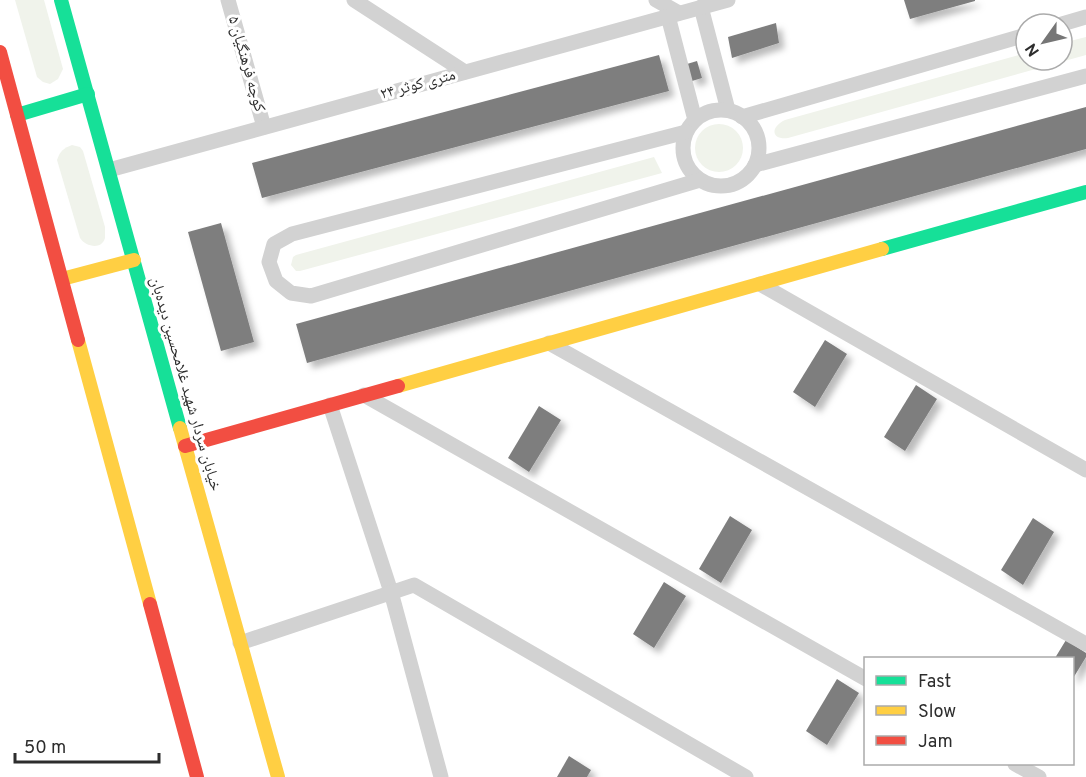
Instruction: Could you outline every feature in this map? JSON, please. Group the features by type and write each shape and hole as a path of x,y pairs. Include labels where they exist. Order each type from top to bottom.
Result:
{"main road":[{"name":"خیابان سردار شهید غلامحسین دیده‌بان","path":"62,0 278,777"},
{"path":"0,52 196,777"},
{"path":"17,115 88,94"},
{"path":"186,446 1086,192"},
{"path":"62,279 134,260"}],"street":[{"name":"کوچه فرهنگیان ۵","path":"228,0 264,127"},
{"path":"354,0 465,72"},
{"path":"656,0 674,15 691,126 683,142 686,163 699,180 709,185 731,185 741,181 749,174 755,165 759,144 750,124 735,114 701,7"},
{"name":"۲۴ متری کوثر","path":"108,170 728,0"},
{"path":"699,180 311,296 291,293 276,281 269,262 274,244 292,234 691,126 711,111 735,114 1014,37"},
{"path":"755,165 1086,76"},
{"path":"760,284 1086,470"},
{"path":"549,343 1086,644"},
{"path":"364,395 864,678"},
{"path":"330,405 391,592 441,777"},
{"path":"240,643 414,585 746,777"},
{"path":"1017,765 1039,777"}],"shaded area":[{"path":"15,0 44,0 63,69 58,79 50,84 37,77"},
{"path":"1086,37 1086,55 1074,58 1074,40"},
{"path":"1014,56 1014,72 1025,72 788,138 778,137 774,132 775,129 785,120"},
{"path":"714,124 724,124 739,134 743,148 739,162 733,168 724,172 714,172 699,162 695,153 695,143 705,128"},
{"path":"72,145 80,147 83,151 105,227 105,238 97,246 89,245 80,238 57,160 63,150"},
{"path":"654,157 662,173 300,271 296,271 291,265 296,255"}],"building":[{"path":"904,0 975,0 975,1 910,19"},
{"path":"776,23 779,43 732,58 728,37"},
{"path":"659,55 669,91 262,198 252,163"},
{"path":"697,61 702,78 692,81 687,64"},
{"path":"1086,107 1086,149 307,363 296,324"},
{"path":"221,223 254,342 221,351 188,232"},
{"path":"825,340 847,354 815,407 793,392"},
{"path":"916,385 937,399 905,451 884,437"},
{"path":"539,406 561,420 529,472 508,458"},
{"path":"730,516 752,530 721,583 699,569"},
{"path":"1033,518 1054,532 1023,585 1001,570"},
{"path":"664,582 686,596 654,648 633,634"},
{"path":"1066,640 1086,653 1086,657 1074,677 1074,657 1056,657"},
{"path":"837,679 859,693 827,745 806,731"},
{"path":"569,756 591,770 587,777 557,777"}],"traffic: fast":[{"path":"61,0 180,428"},
{"path":"17,115 88,94"},
{"path":"882,249 1086,192"}],"traffic: slow":[{"path":"398,386 882,249"},
{"path":"62,279 134,260"},
{"path":"78,340 150,604"},
{"path":"180,428 278,777"}],"traffic: jam":[{"path":"0,52 78,340"},
{"path":"185,446 398,386"},
{"path":"150,604 197,777"}]}
